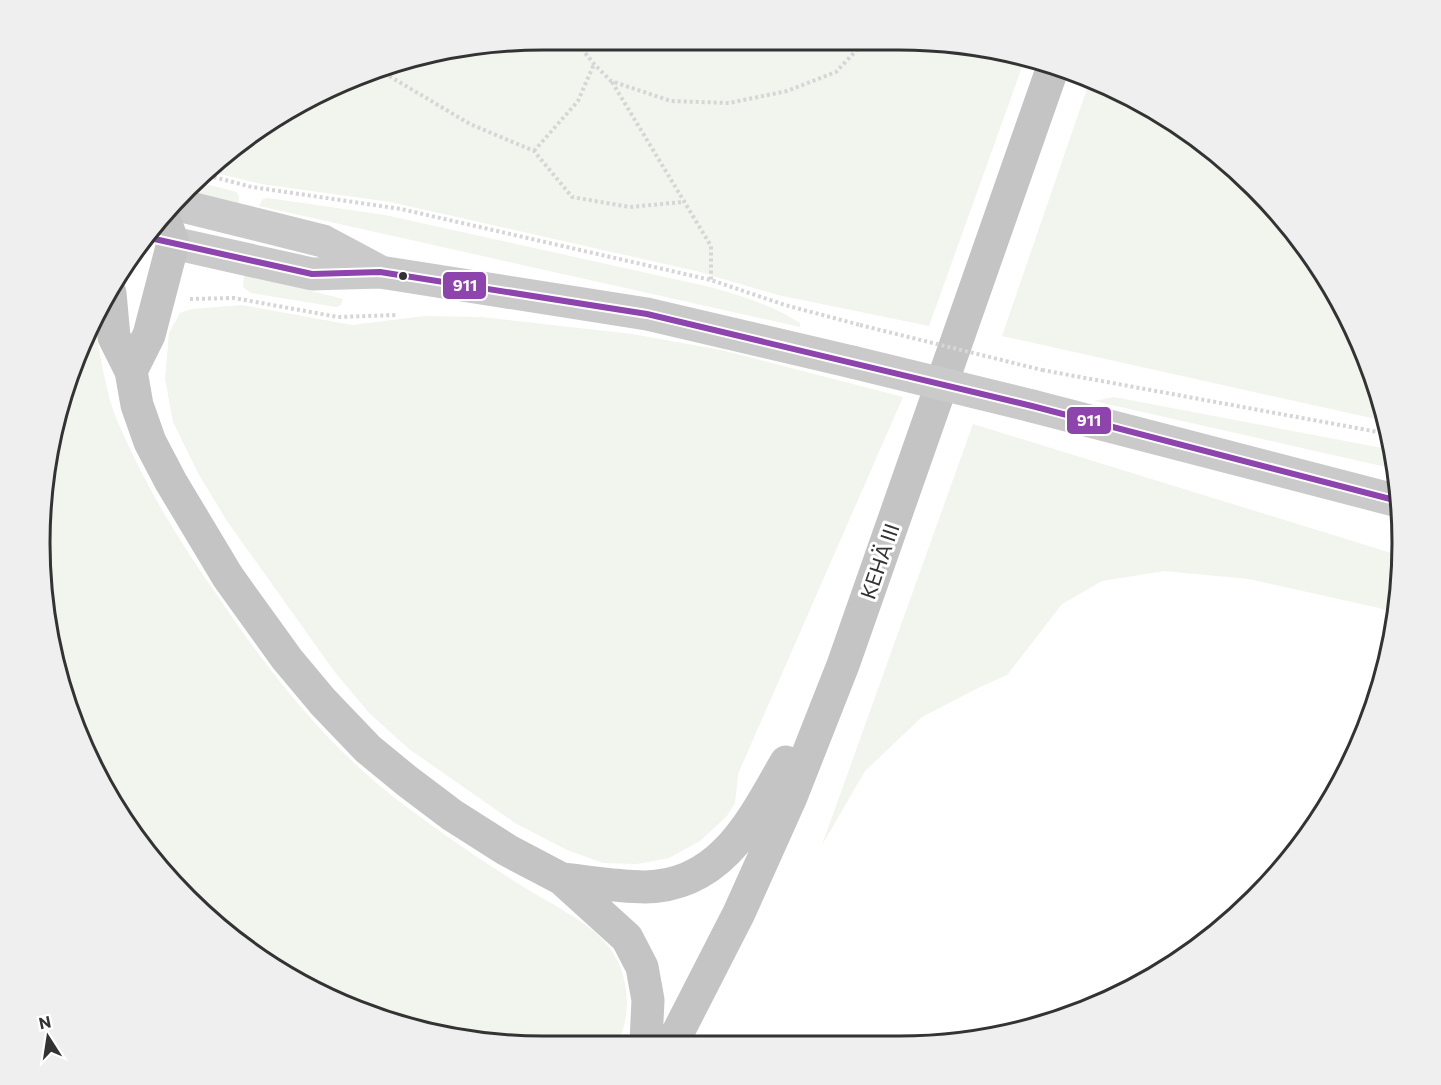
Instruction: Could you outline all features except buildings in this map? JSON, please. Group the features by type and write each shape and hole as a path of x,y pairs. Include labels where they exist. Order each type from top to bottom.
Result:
{"highway":[{"name":"KEHÄ III","path":"676,1036 748,892 791,797 843,665 1051,74"},
{"path":"130,371 148,335 168,230"},
{"path":"111,305 114,337 130,371 137,405 150,442 171,482 228,577 287,659 323,702 368,749 443,808 507,850 562,879 627,938 642,967 648,1000 646,1036"},
{"path":"562,879 645,887 673,884 702,872 737,843 843,665"}],"main road":[{"path":"182,206 323,241 380,272"},
{"path":"168,230 312,274 380,272 647,314 1032,406 1389,499"}],"path":[{"path":"583,50 611,81 711,246 711,280"},
{"path":"611,81 671,101 729,103 787,91 836,72 857,50"},
{"path":"534,151 578,101 594,64"},
{"path":"387,75 470,124 534,151 572,197 630,207 683,202"},
{"path":"212,177 252,187 401,209 711,280 860,325 1042,370 1379,432"},
{"path":"234,298 338,317 397,315"}],"shaded area":[{"path":"542,50 898,50 963,54 1023,65 929,326 778,295 696,271 390,202 261,184 216,173 242,151 324,100 415,66 478,54"},
{"path":"1088,87 1145,116 1199,151 1224,172 1269,217 1290,242 1341,324 1354,354 1376,419 1002,336"},
{"path":"205,184 237,192 239,203 195,193"},
{"path":"263,199 385,215 710,287 768,306 800,323 800,327 259,206"},
{"path":"244,274 343,299 340,306 336,307 251,293 243,287"},
{"path":"242,305 352,325 425,316 482,317 632,334 721,350 903,397 738,774 735,803 727,816 700,841 669,858 637,864 603,863 567,850 515,823 409,749 369,713 334,671 227,521 198,473 173,422 165,379 169,333 180,313 192,309"},
{"path":"96,333 116,418 150,488 204,577 259,655 326,735 377,783 463,848 577,919 603,940 618,962 626,988 626,1016 620,1036 542,1036 478,1031 415,1019 354,998 296,969 242,934 194,891 151,843 100,761 87,731 66,670 54,607 50,542 54,478 66,415"},
{"path":"1114,397 1382,448 1385,467 1094,401"},
{"path":"973,424 1391,553 1386,611 1249,579 1164,571 1102,581 1062,604 1007,675 922,717 865,771 822,845"}],"transit line":[{"name":"911","path":"154,239 312,274 380,272 647,314 1032,406 1389,499"}]}
